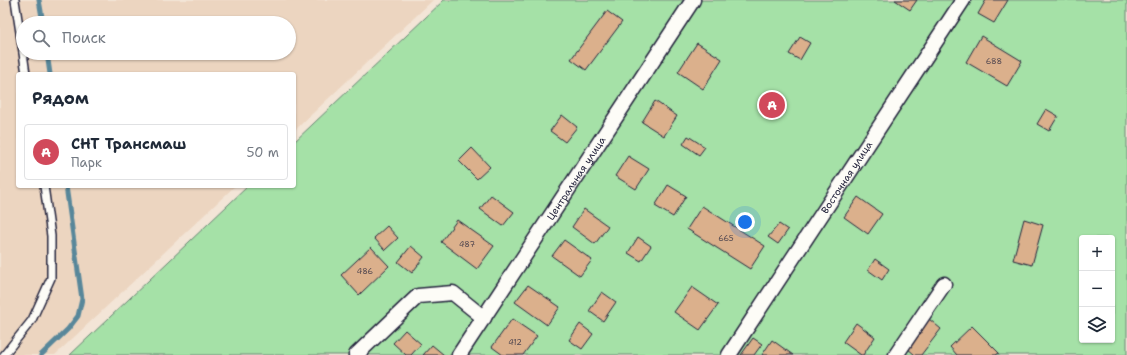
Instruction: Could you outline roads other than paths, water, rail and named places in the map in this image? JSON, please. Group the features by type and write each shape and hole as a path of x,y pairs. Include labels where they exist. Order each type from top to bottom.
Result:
{"street":[{"name":"Центральная улица","path":"459,355 692,0"},
{"name":"Восточная улица","path":"729,355 963,0"},
{"path":"896,355 944,284"},
{"path":"356,355 418,296 452,293 484,318"}],"lane":[{"path":"15,0 17,16"},
{"path":"24,60 26,72"},
{"path":"4,355 32,320 51,278 51,236 44,188"}],"waterway":[{"path":"39,0 42,16"},
{"path":"48,60 50,72"},
{"path":"41,355 68,329 78,316 82,299 66,188"}],"place":[{"name":"СНТ Трансмаш","path":"772,105"}]}
